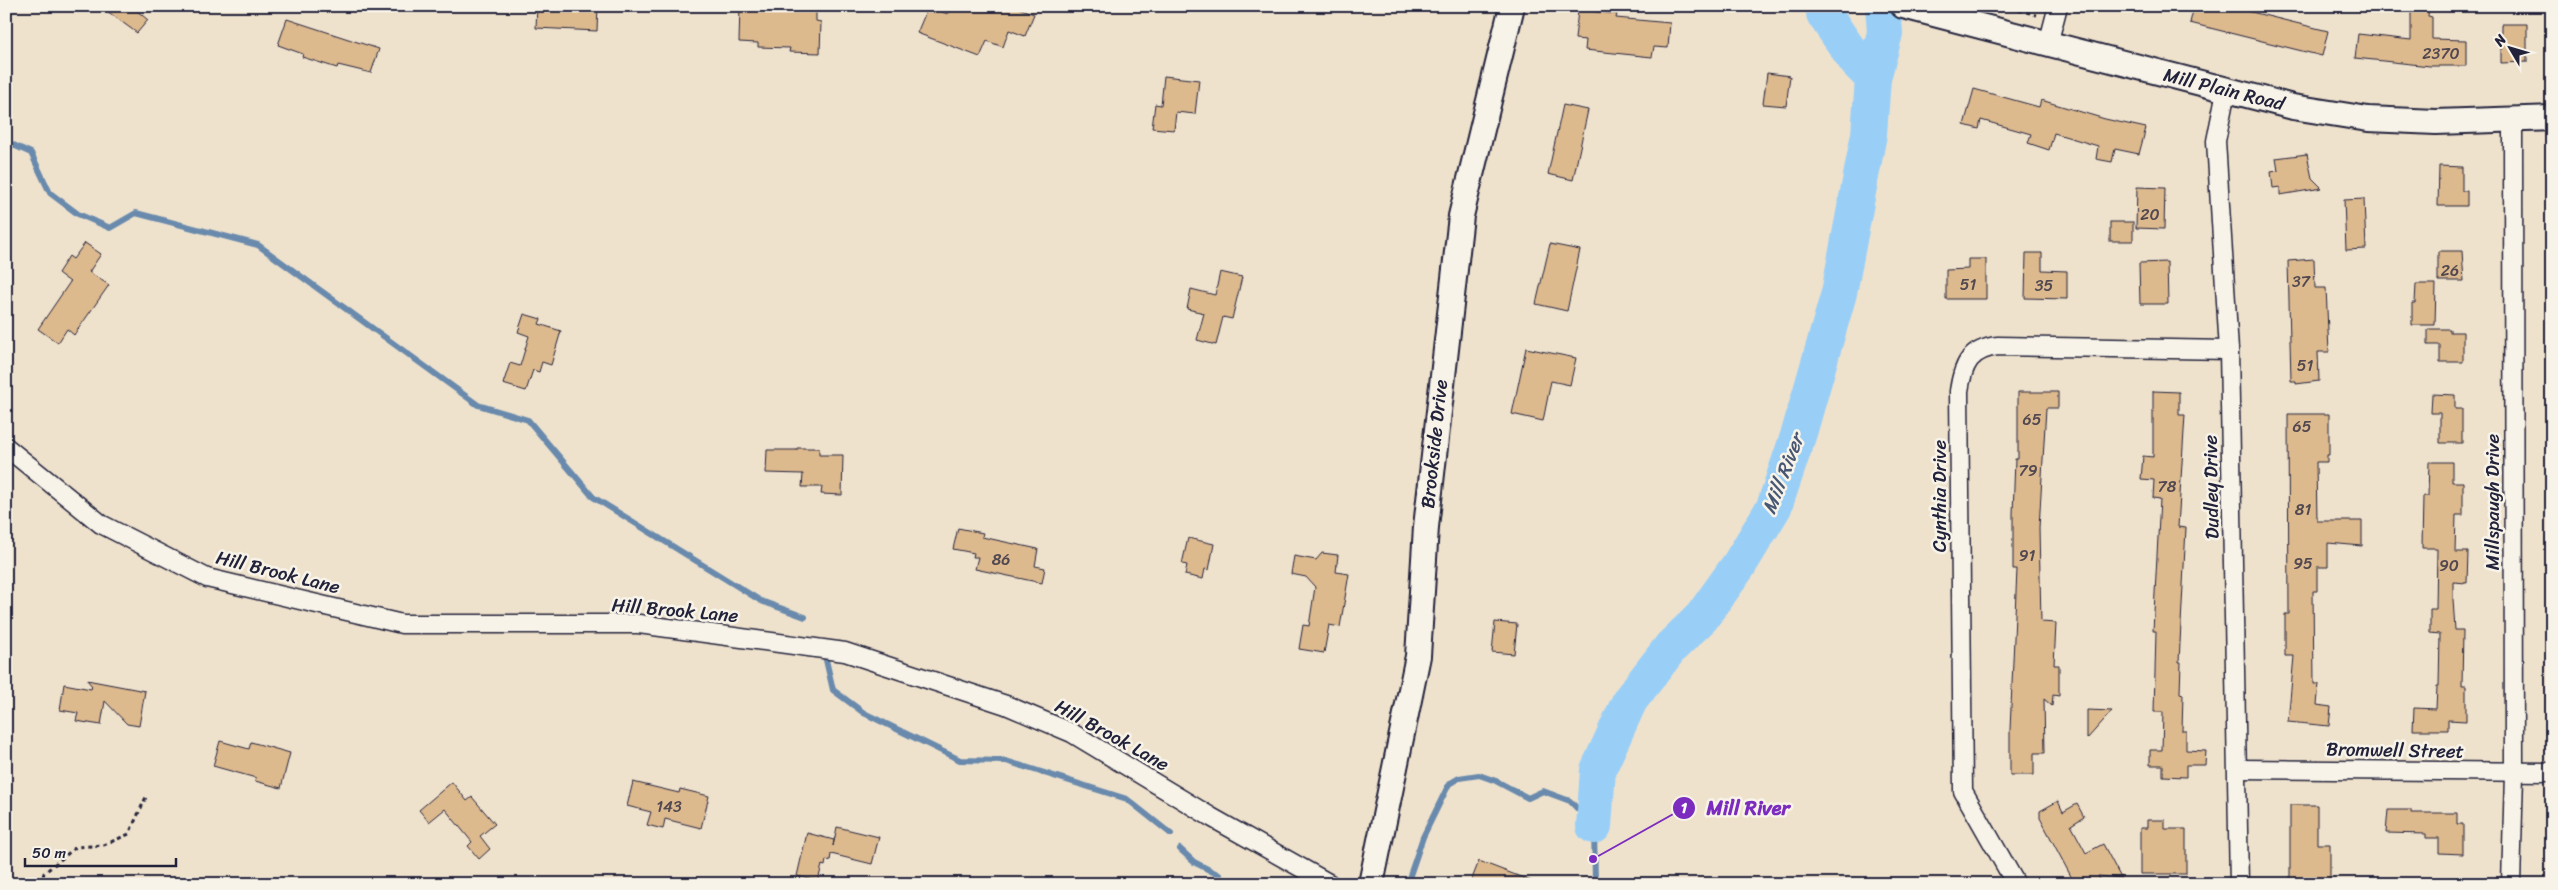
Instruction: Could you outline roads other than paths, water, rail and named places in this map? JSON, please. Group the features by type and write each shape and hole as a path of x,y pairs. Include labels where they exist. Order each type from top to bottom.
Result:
{"main road":[{"name":"Brookside Drive","path":"1372,884 1418,656 1427,518 1461,216 1512,6"},
{"name":"Mill Plain Road","path":"1903,6 2293,107 2368,119 2436,122 2513,121 2552,118"}],"street":[{"path":"2048,44 2056,13"},
{"name":"Dudley Drive","path":"2226,91 2216,141 2229,350 2239,884"},
{"name":"Millspaugh Drive","path":"2511,884 2514,774 2513,121"},
{"name":"Cynthia Drive","path":"2016,884 1963,791 1959,391 1965,365 1976,353 1986,348 1998,346 2229,350"},
{"name":"Hill Brook Lane","path":"6,448 101,524 207,578 402,624 639,624 845,652 998,702 1072,734 1211,817 1330,884"},
{"name":"Bromwell Street","path":"2238,769 2514,774 2552,772"}],"waterway":[{"name":"Mill River","path":"1824,6 1824,14 1857,62 1873,78"},
{"name":"Mill River","path":"1594,826 1598,770 1630,700 1671,647 1702,617 1739,565 1774,507 1799,433 1839,293 1869,134 1873,78 1885,33 1883,6"},
{"path":"9,143 31,153 50,193 78,214 110,228 136,213 258,245 478,405 528,420 593,497 761,601 805,617"},
{"path":"826,660 833,690 864,713 960,760 1006,761 1127,799 1171,834"},
{"path":"1407,884 1423,837 1449,784 1459,778 1479,775 1496,781 1528,798 1543,791 1570,801 1594,826 1595,884"},
{"path":"1180,849 1194,862 1219,875 1225,884"}],"place":[{"name":"Mill River","path":"1593,859"}]}
